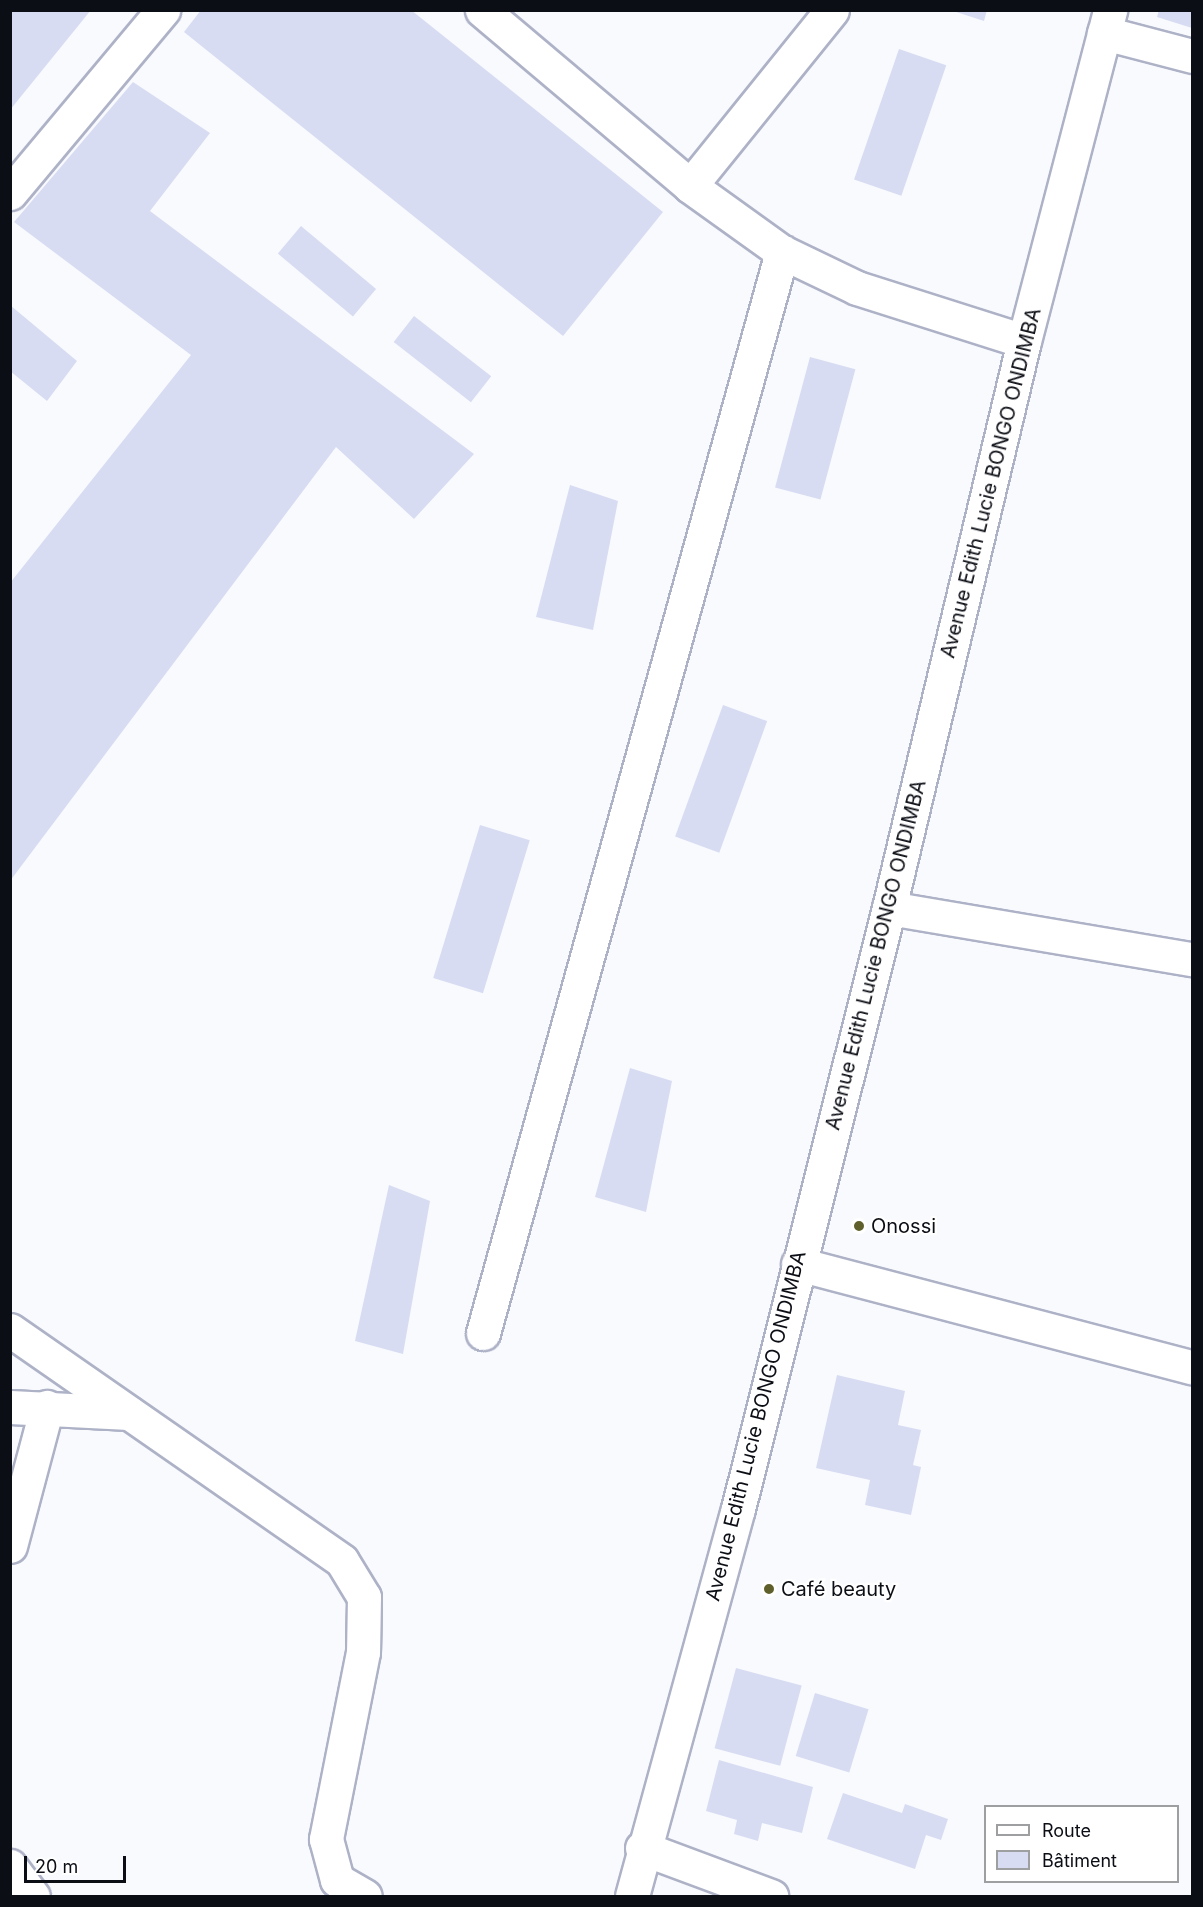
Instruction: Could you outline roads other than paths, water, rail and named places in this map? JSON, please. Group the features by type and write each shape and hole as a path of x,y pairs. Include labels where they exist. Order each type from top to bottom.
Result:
{"main road":[{"path":"10,193 163,10"},
{"path":"482,10 690,186 782,252 857,288 1024,341"},
{"path":"690,186 832,10"},
{"path":"1107,22 1192,56"},
{"name":"Avenue Edith Lucie BONGO ONDIMBA","path":"632,1896 642,1848 738,1509 889,908 1024,341 1107,22"},
{"path":"483,1333 782,252"},
{"path":"889,908 1192,959"},
{"path":"798,1264 1192,1367"},
{"path":"10,1330 342,1561 364,1597 363,1652 326,1839 337,1880 365,1896"},
{"path":"10,1407 47,1407 129,1413"},
{"path":"10,1546 47,1407"},
{"path":"642,1848 771,1896"},
{"path":"10,1866 33,1896"}],"place":[{"name":"Onossi","path":"859,1226"},
{"name":"Café beauty","path":"769,1589"}]}
